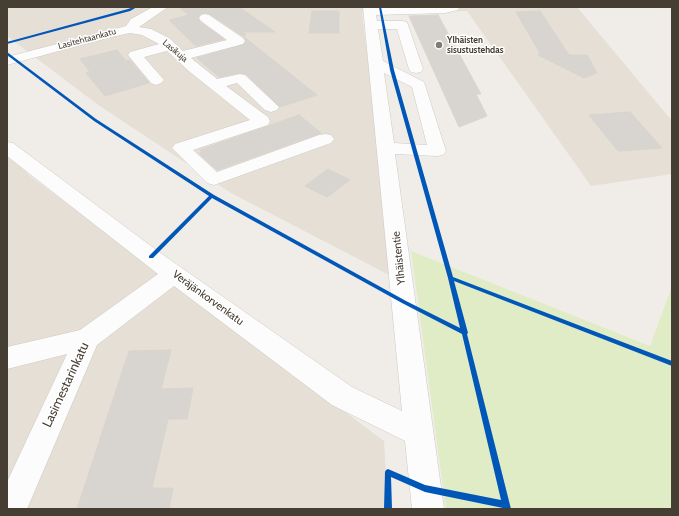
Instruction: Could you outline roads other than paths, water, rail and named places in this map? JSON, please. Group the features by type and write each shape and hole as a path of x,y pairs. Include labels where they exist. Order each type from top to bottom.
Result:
{"street":[{"name":"Lasitehtaankatu","path":"7,61 109,33 130,29 136,22 162,7"},
{"path":"370,14 445,9 454,7"},
{"path":"370,14 402,25 416,69"},
{"name":"Ylhäistentie","path":"370,14 387,148 428,509"},
{"path":"181,56 238,41 205,18"},
{"name":"Lasikuja","path":"130,29 152,34 170,46 195,68 262,121 181,148 214,179 325,139"},
{"path":"156,80 135,55 170,46"},
{"path":"377,64 418,84 437,151 387,148"},
{"path":"216,84 240,78 271,106"},
{"name":"Veräjänkorvenkatu","path":"7,147 174,274 342,396 419,434"},
{"name":"Lasimestarinkatu","path":"11,509 87,339 174,274"},
{"path":"7,358 87,339"}],"place":[{"name":"Ylhäisten sisustustehdas","path":"439,45"}]}
